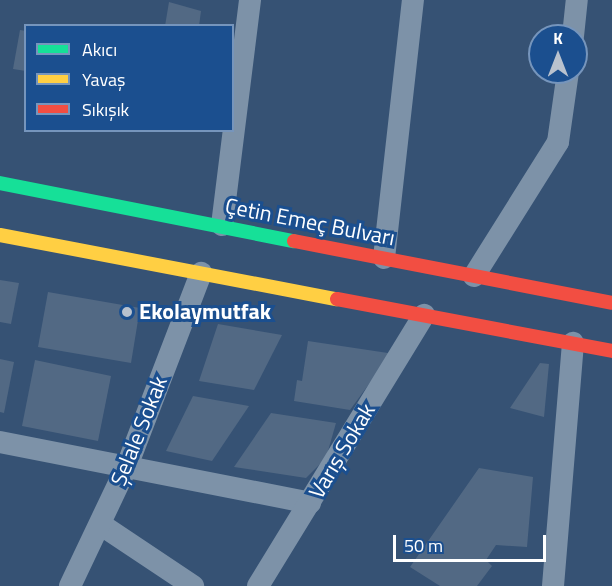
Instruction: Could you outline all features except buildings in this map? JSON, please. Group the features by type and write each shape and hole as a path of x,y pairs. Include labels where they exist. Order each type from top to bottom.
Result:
{"main road":[{"name":"Çetin Emeç Bulvarı","path":"0,183 612,303"},
{"path":"0,235 612,351"}],"street":[{"path":"234,129 250,0"},
{"path":"384,258 413,0"},
{"path":"574,24 577,0"},
{"path":"474,276 558,142 566,84"},
{"path":"222,225 234,132"},
{"name":"Şelale Sokak","path":"70,586 127,466 201,273"},
{"name":"Varış Sokak","path":"258,586 424,315"},
{"path":"553,586 573,343"},
{"path":"0,442 310,503"},
{"path":"100,524 193,586"}],"traffic: fast":[{"path":"0,183 294,241"}],"traffic: slow":[{"path":"0,235 337,299"}],"traffic: jam":[{"path":"294,241 612,303"},
{"path":"337,299 612,351"}],"place":[{"name":"Ekolaymutfak","path":"127,312"}]}
